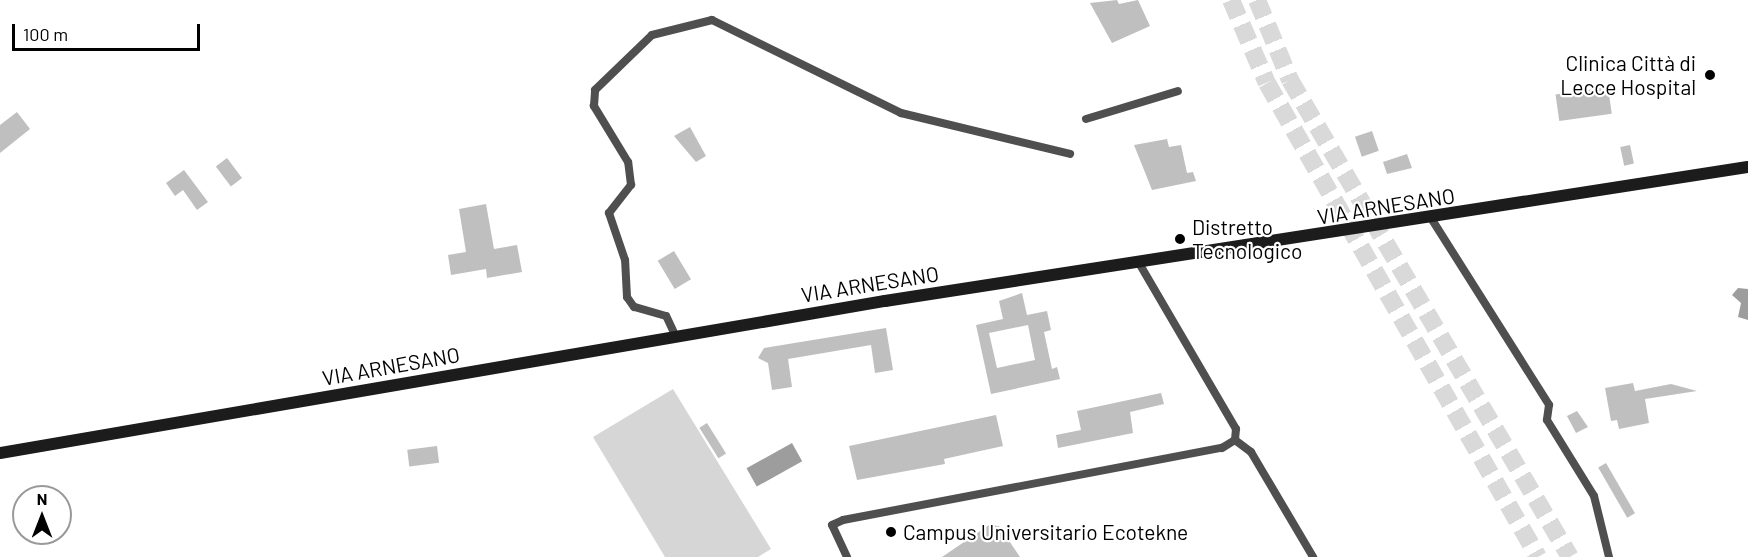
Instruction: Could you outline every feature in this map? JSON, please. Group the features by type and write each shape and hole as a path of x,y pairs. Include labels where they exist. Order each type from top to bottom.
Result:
{"main road":[{"name":"VIA ARNESANO","path":"0,453 676,337 1748,167"}],"lane":[{"path":"676,337 666,316 634,307 627,297 625,261 609,213 631,185 628,162 594,106 595,90 652,35 712,20 901,113 1070,154"},
{"path":"1086,119 1178,91"},
{"path":"1431,219 1549,405 1547,420 1594,496 1609,557"},
{"path":"847,557 832,525 843,520 1222,448 1234,440 1236,429 1139,263"},
{"path":"1234,440 1251,452 1313,557"}],"shaded area":[{"path":"1738,288 1748,289 1748,320 1738,317 1741,303 1732,295"},
{"path":"673,389 771,549 758,557 665,557 593,437"},
{"path":"792,443 802,461 757,487 747,468"}],"building":[{"path":"1117,0 1119,4 1138,0 1150,26 1112,43 1090,3"},
{"path":"1608,87 1612,114 1559,121 1556,94"},
{"path":"17,112 30,129 0,153 0,125"},
{"path":"690,127 706,156 696,162 674,136"},
{"path":"1372,131 1379,151 1362,157 1355,137"},
{"path":"1167,139 1169,147 1181,145 1187,173 1193,172 1196,181 1152,190 1134,145"},
{"path":"1630,145 1634,164 1624,166 1620,147"},
{"path":"1407,154 1412,168 1387,174 1383,162"},
{"path":"227,158 242,178 231,186 216,166"},
{"path":"184,170 208,202 197,210 183,190 175,196 166,183"},
{"path":"486,204 494,249 517,245 522,272 487,278 486,269 451,275 448,255 466,252 459,209"},
{"path":"674,251 691,279 675,289 658,261"},
{"path":"1022,293 1027,315 1047,311 1051,330 1044,332 1052,369 1057,367 1060,379 991,394 976,325 1003,319 999,301","holes":["1028,325 1035,360 997,368 989,333"]},
{"path":"886,328 893,370 875,373 871,345 788,359 792,387 772,390 768,363 758,358 764,348"},
{"path":"1633,383 1635,391 1671,384 1697,391 1645,399 1649,423 1619,429 1617,420 1611,421 1605,388"},
{"path":"1161,393 1164,404 1130,412 1133,433 1058,448 1056,435 1081,430 1077,411"},
{"path":"1577,411 1588,427 1576,433 1567,416"},
{"path":"996,415 1003,446 944,459 945,464 857,480 849,446"},
{"path":"707,423 726,454 718,458 699,428"},
{"path":"437,446 439,463 409,467 407,450"},
{"path":"1606,463 1635,513 1627,518 1598,468"},
{"path":"989,525 999,526 1020,557 942,557"}],"tunnel":[{"path":"1231,0 1267,83 1538,557"},
{"path":"1257,0 1290,80 1570,557"}],"place":[{"name":"Clinica Città di Lecce Hospital","path":"1710,75"},
{"name":"Distretto Tecnologico","path":"1180,239"},
{"name":"Campus Universitario Ecotekne","path":"891,532"}]}
